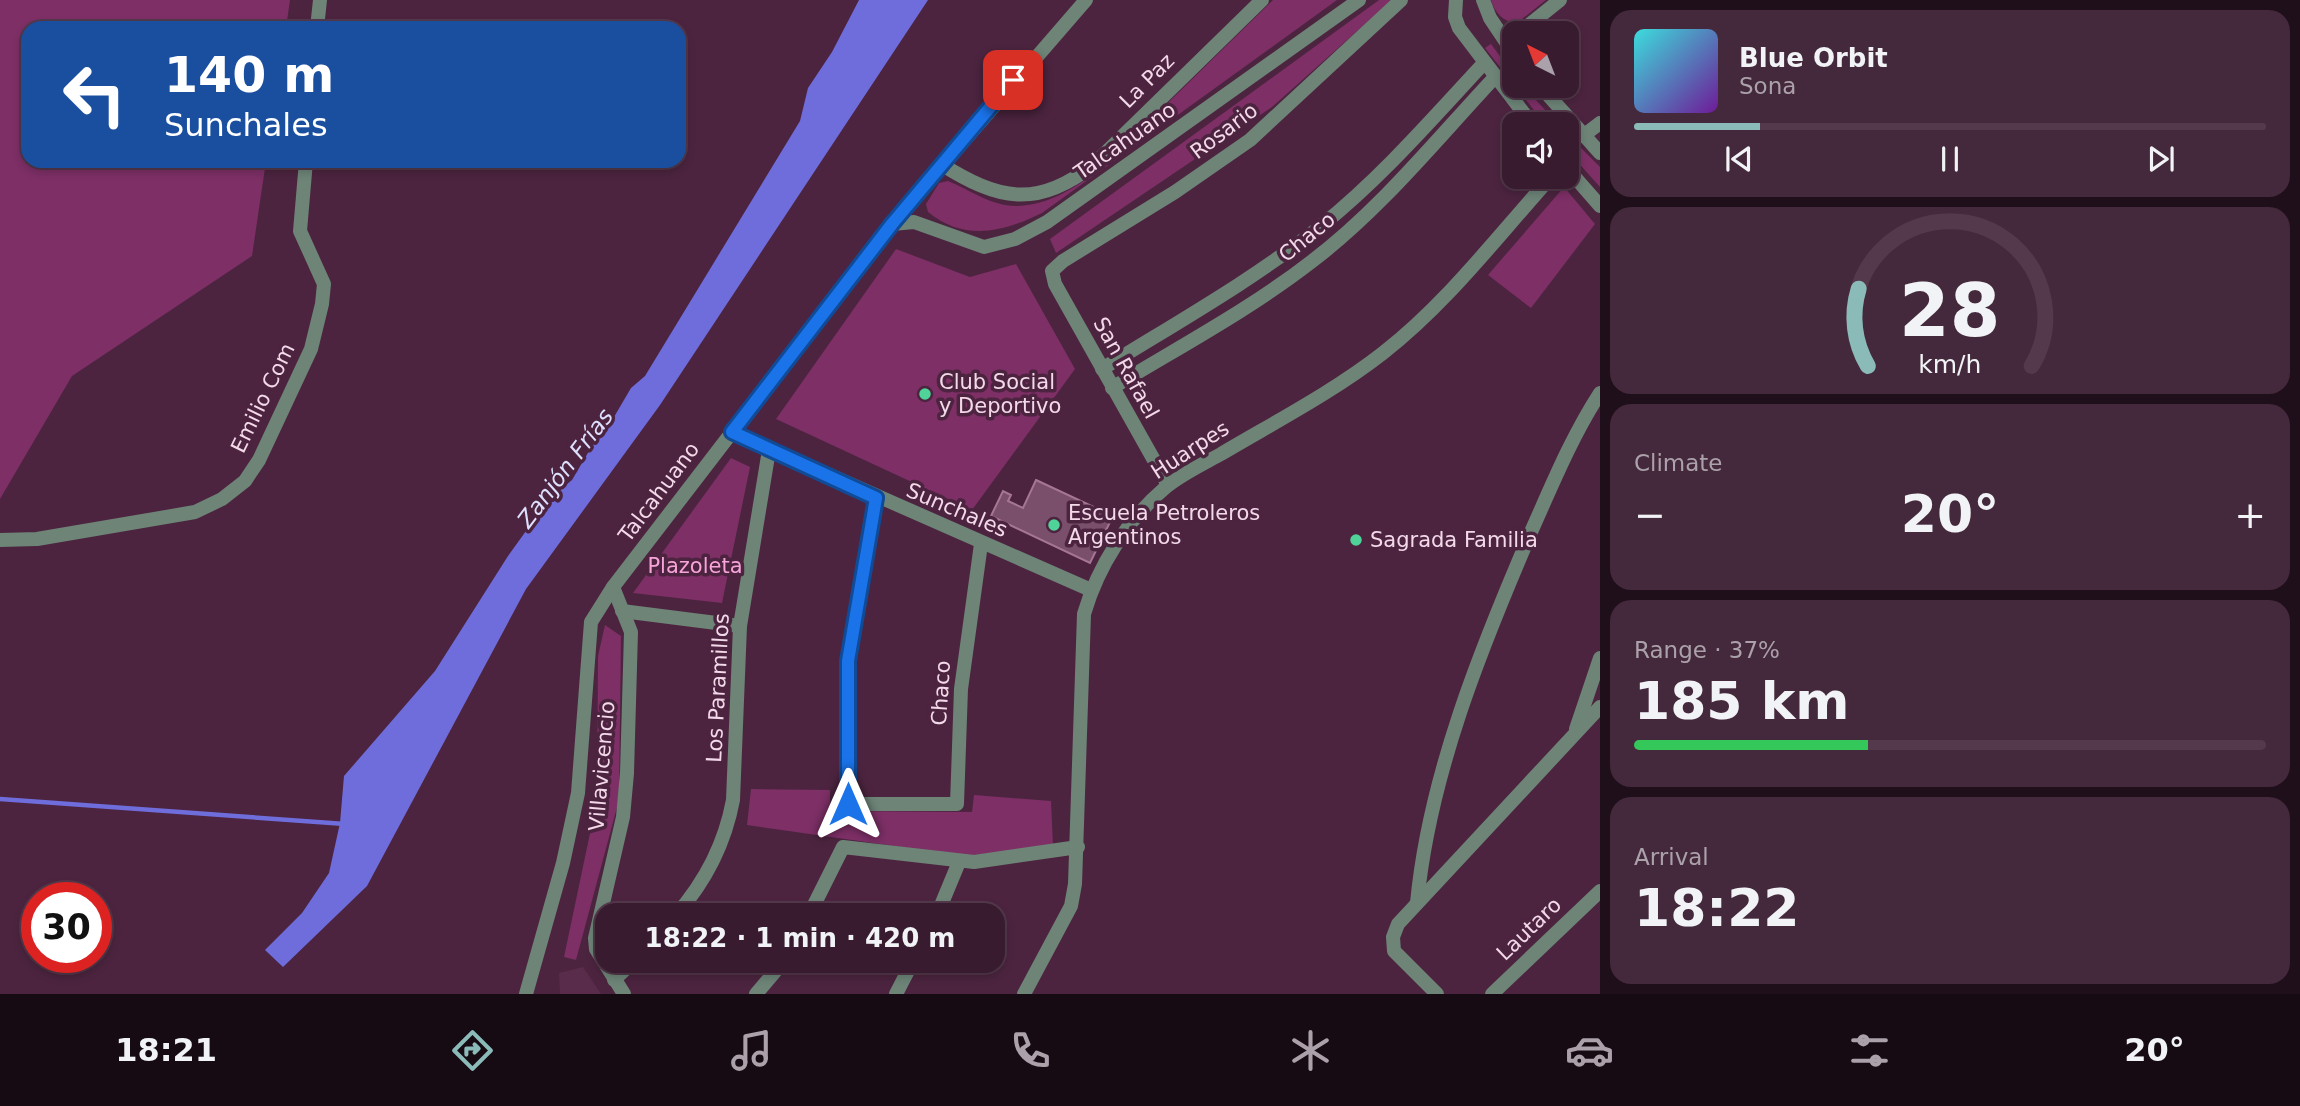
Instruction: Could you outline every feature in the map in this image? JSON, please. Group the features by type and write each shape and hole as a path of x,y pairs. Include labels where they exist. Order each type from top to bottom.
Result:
{"street":[{"path":"318,21 320,0"},
{"path":"892,224 941,164 1086,0"},
{"name":"La Paz","path":"941,164 968,181 1018,196 1047,192 1063,185 1093,165 1262,0"},
{"name":"Talcahuano","path":"526,994 563,863 578,793 591,622 614,587 892,224 915,222 984,247 1015,239 1047,222 1359,0"},
{"name":"Rosario","path":"1052,271 1063,261 1175,192 1250,140 1401,0"},
{"path":"1456,0 1455,17 1460,28 1523,112"},
{"path":"1483,0 1490,18 1502,33"},
{"path":"1534,21 1560,0"},
{"name":"Chaco","path":"1102,369 1273,262 1322,225 1390,163 1484,63"},
{"name":"Chaco","path":"1112,388 1265,294 1312,261 1380,200 1496,77"},
{"path":"1550,98 1600,153"},
{"path":"1583,136 1600,123"},
{"name":"Emilio Com","path":"0,540 37,539 195,512 222,499 245,481 259,460 311,349 321,304 324,284 300,231 305,168"},
{"path":"1579,182 1600,206"},
{"name":"Huarpes","path":"1024,994 1071,906 1079,847 1084,614 1091,590 1129,528 1168,485 1319,396 1385,351 1458,282 1540,189"},
{"name":"San Rafael","path":"1052,271 1055,284 1168,485"},
{"path":"1417,903 1422,849 1429,816 1484,648 1564,459 1600,393"},
{"name":"Sunchales","path":"732,432 876,498 1091,590"},
{"name":"Los Paramillos","path":"684,903 715,858 728,827 733,800 740,626 769,450"},
{"name":"Chaco","path":"876,498 848,661 848,804 957,804 961,689 981,544"},
{"name":"Villavicencio","path":"614,587 631,632 626,773 623,817 596,938 596,949 614,980"},
{"path":"622,611 740,626"},
{"path":"1576,732 1600,657"},
{"path":"1437,994 1394,951 1393,937 1398,924 1600,707"},
{"path":"815,903 843,847 958,862 1079,847"},
{"path":"941,903 958,862"},
{"name":"Lautaro","path":"1493,994 1599,891"},
{"path":"621,973 614,980 624,994"},
{"path":"756,994 774,973"},
{"path":"896,994 907,973"}],"shaded area":[{"path":"859,0 928,0 660,405 526,589 367,886 283,967 265,950 302,913 329,873 340,823 344,776 435,671 508,556 549,499 572,480 599,434 614,417 631,388 645,376 800,121 808,88 832,52"},
{"path":"583,967 601,994 560,994 559,973"}],"green space":[{"path":"0,0 290,0 287,21 21,21 21,168 265,168 252,256 72,376 0,499"},
{"path":"1273,0 1337,0 1042,213 999,229 970,231 942,221 928,212 926,204 939,183 948,181 991,201 1018,206 1041,202 1085,180 1125,146"},
{"path":"1379,0 1392,0 1272,107 1056,253 1050,239"},
{"path":"1491,0 1546,0 1520,21 1508,21 1495,9"},
{"path":"1491,44 1502,59 1502,70 1485,48"},
{"path":"1524,98 1534,98 1547,112 1536,112"},
{"path":"1579,146 1600,167 1600,187 1579,164"},
{"path":"1562,189 1566,189 1595,224 1531,308 1488,275"},
{"name":"Club Social y Deportivo","path":"896,249 970,277 1016,264 1075,369 972,510 776,419"},
{"name":"Plazoleta","path":"731,458 750,467 722,603 633,593"},
{"path":"605,625 621,636 619,800 576,960 564,957 597,800 598,656"},
{"path":"751,789 830,790 830,811 972,812 974,795 1051,801 1053,846 965,856 747,825"}],"building":[{"path":"1036,480 1113,516 1090,563 991,516 1003,491 1011,495 1008,501 1023,508"}],"waterway":[{"path":"0,799 345,824"}],"place":[{"name":"Club Social y Deportivo","path":"925,394"},
{"name":"Escuela Petroleros Argentinos","path":"1054,525"},
{"name":"Sagrada Familia","path":"1356,540"}],"route":[{"path":"848,804 848,661 876,498 732,432 892,224 1013,80"}],"water label":[{"name":"Zanjón Frías","path":"565,468"}]}
